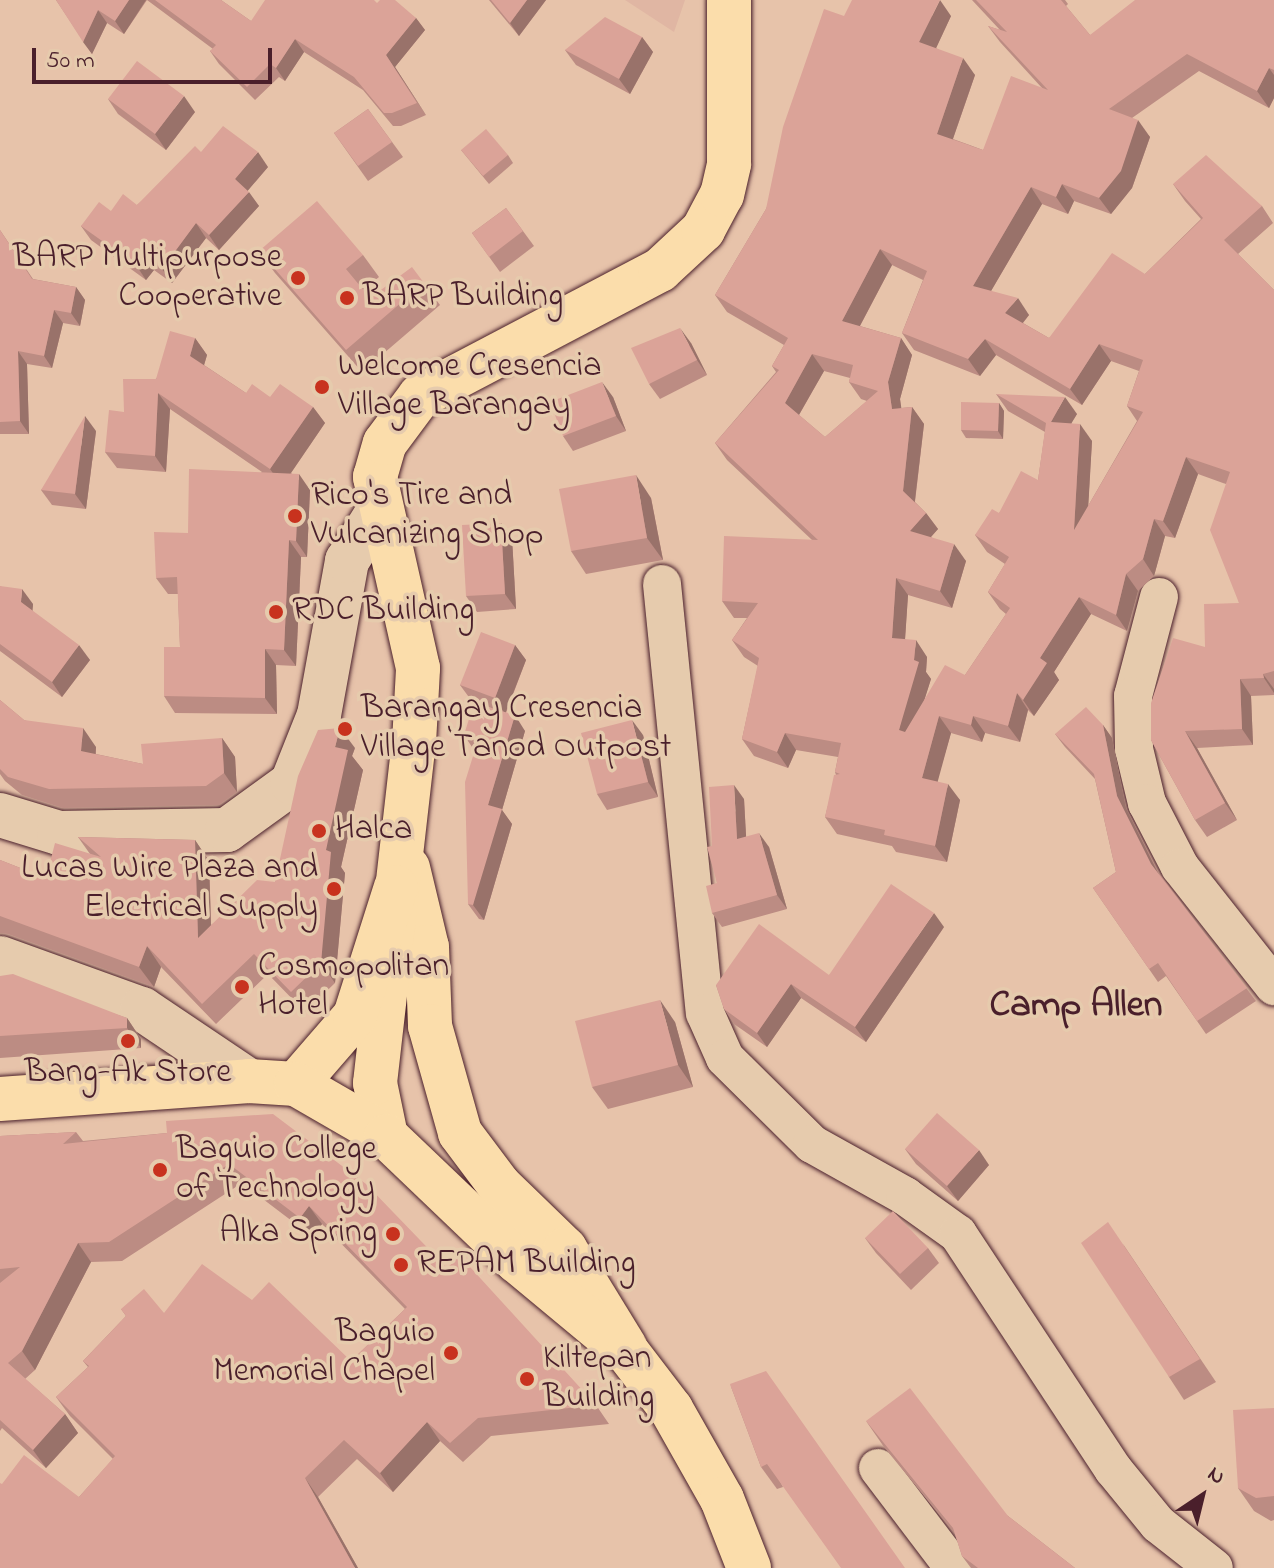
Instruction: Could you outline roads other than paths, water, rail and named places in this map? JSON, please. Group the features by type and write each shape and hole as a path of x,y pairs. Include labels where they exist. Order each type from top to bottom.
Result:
{"main road":[{"path":"386,1136 375,1083 418,668 375,477 385,443 420,396 660,270 703,230 722,195 729,164 729,0"},
{"path":"401,839 427,947 430,1026 460,1133 499,1185 565,1249 628,1353 671,1409 751,1564"},
{"path":"296,1084 355,1016 396,887"},
{"path":"0,1099 249,1081 296,1084 386,1136 517,1261 628,1353"}],"street":[{"path":"0,815 59,833 227,830 292,783 319,715 347,561 381,507"},
{"path":"662,584 705,1013 725,1058 812,1144 905,1196 958,1234 1113,1469 1158,1524 1214,1568"},
{"path":"1159,597 1133,696 1134,749 1147,803 1180,867 1274,986"},
{"path":"0,958 142,1009 249,1081"},
{"path":"878,1468 954,1568"}],"place":[{"name":"BARP Multipurpose Cooperative","path":"298,278"},
{"name":"BARP Building","path":"347,298"},
{"name":"Welcome Cresencia Village Barangay","path":"322,387"},
{"name":"Rico's Tire and Vulcanizing Shop","path":"295,516"},
{"name":"RDC Building","path":"276,612"},
{"name":"Barangay Cresencia Village Tanod Outpost","path":"345,729"},
{"name":"Halca","path":"319,831"},
{"name":"Lucas Wire Plaza and Electrical Supply","path":"334,889"},
{"name":"Cosmopolitan Hotel","path":"242,987"},
{"name":"Bang-Ak Store","path":"128,1041"},
{"name":"Baguio College of Technology","path":"160,1170"},
{"name":"Alka Spring","path":"393,1234"},
{"name":"REPAM Building","path":"401,1265"},
{"name":"Baguio Memorial Chapel","path":"451,1353"},
{"name":"Kiltepan Building","path":"527,1379"}],"district":[{"name":"Camp Allen","path":"1076,1007"}]}
